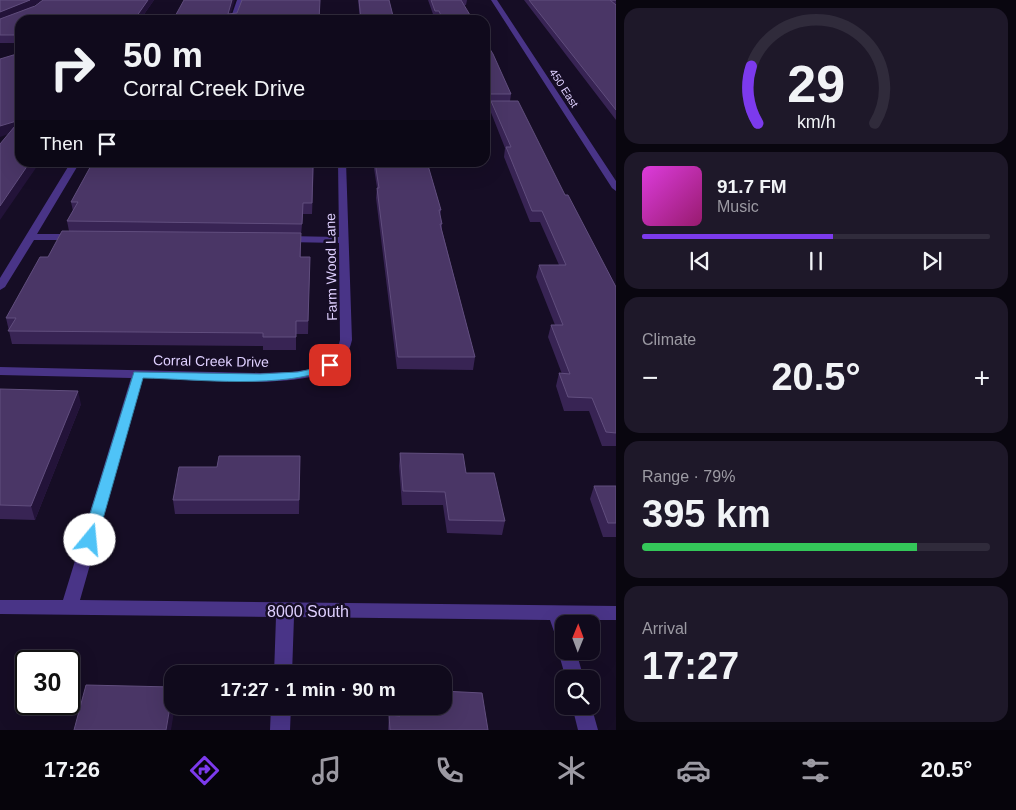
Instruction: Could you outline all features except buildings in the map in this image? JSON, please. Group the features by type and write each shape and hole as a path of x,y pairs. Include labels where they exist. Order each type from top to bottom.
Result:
{"street":[{"path":"235,15 240,0"},
{"name":"450 East","path":"494,0 616,188"},
{"path":"0,288 73,167"},
{"name":"Farm Wood Lane","path":"330,365 341,356 346,340 342,167"},
{"path":"31,237 83,238"},
{"path":"279,239 344,240"},
{"name":"Corral Creek Drive","path":"0,371 260,377 298,375 315,372 330,365"},
{"path":"69,608 138,374"},
{"name":"8000 South","path":"0,607 616,613"},
{"path":"283,665 285,610"},
{"path":"280,730 281,715"},
{"path":"584,715 588,730"}],"route":[{"path":"90,540 138,374 260,377 298,375 315,372 330,365"}]}
